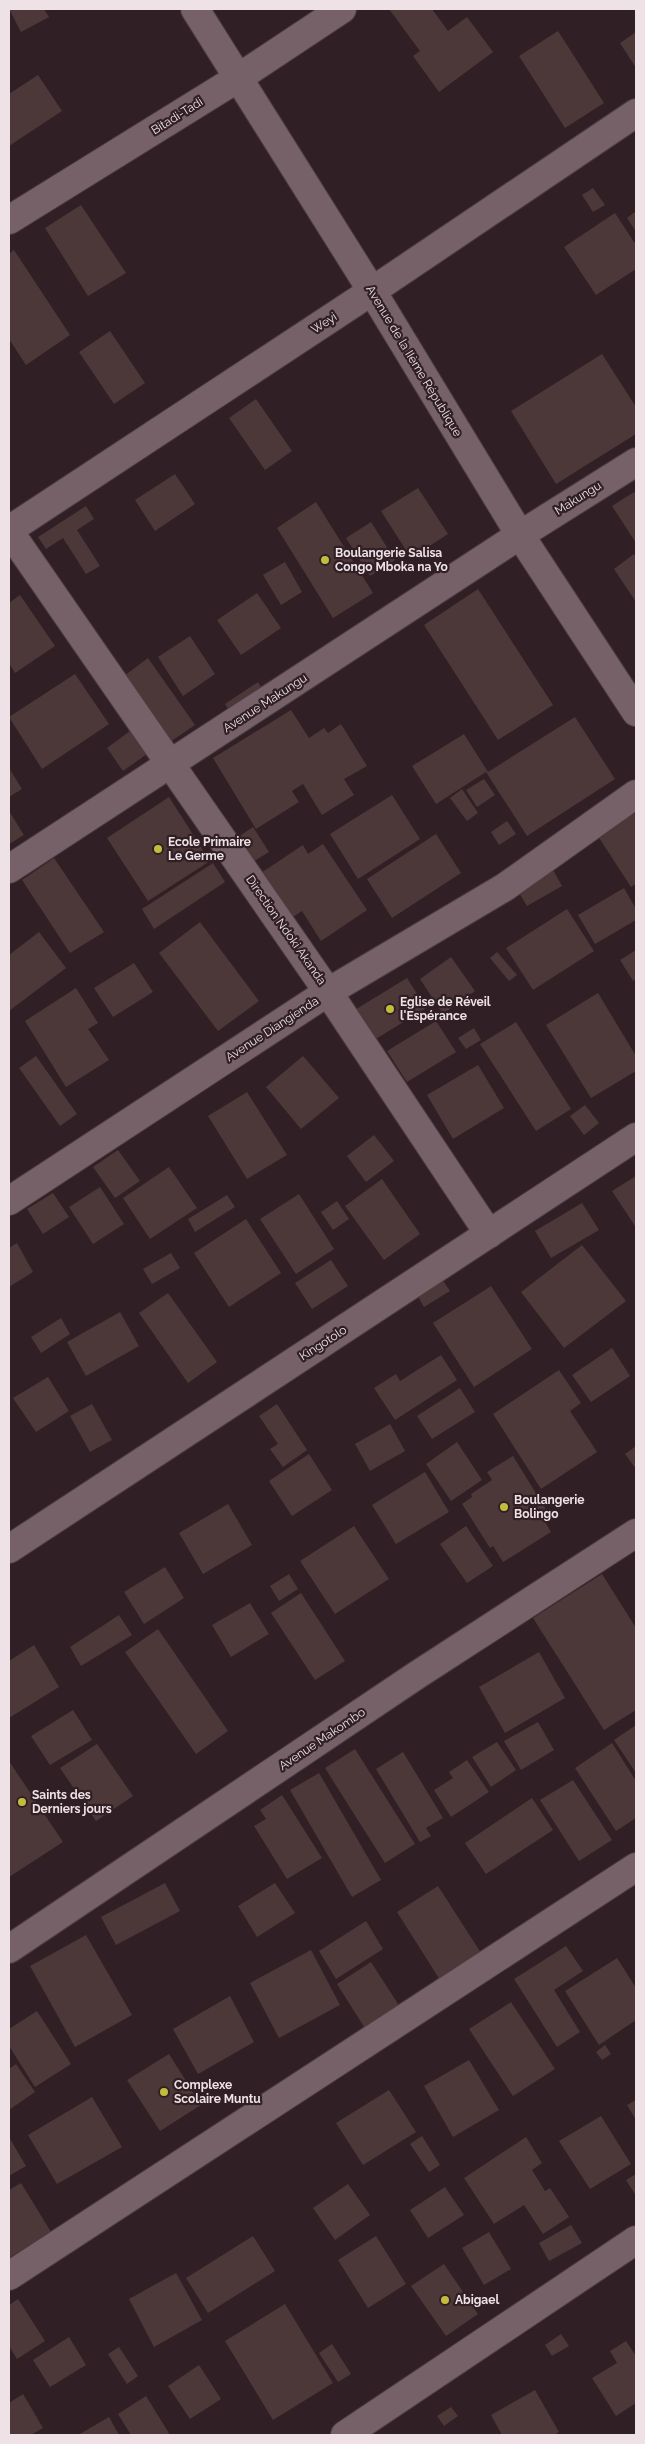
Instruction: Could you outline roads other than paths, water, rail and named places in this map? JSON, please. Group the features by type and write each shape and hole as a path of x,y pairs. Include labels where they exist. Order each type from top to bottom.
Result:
{"street":[{"name":"Avenue de la IIème République","path":"195,9 372,291 520,535 636,712"},
{"name":"Bitadi-Tadi","path":"9,220 238,78 342,9"},
{"name":"Weyi","path":"9,530 372,291 636,113"},
{"name":"Makungu","path":"520,535 636,462"},
{"name":"Direction Ndoki Akanda","path":"9,530 328,992 489,1234"},
{"name":"Avenue Makungu","path":"9,870 520,535"},
{"name":"Avenue Diangienda","path":"9,1201 328,992 505,887 636,794"},
{"name":"Kingotolo","path":"9,1549 636,1137"},
{"name":"Avenue Makombo","path":"9,1949 409,1681 636,1533"},
{"path":"9,2276 636,1867"},
{"path":"345,2435 636,2240"}],"place":[{"name":"Boulangerie Salisa Congo Mboka na Yo","path":"325,560"},
{"name":"Ecole Primaire Le Germe","path":"158,849"},
{"name":"Eglise de Réveil l'Espérance","path":"390,1009"},
{"name":"Boulangerie Bolingo","path":"504,1507"},
{"name":"Saints des Derniers jours","path":"22,1802"},
{"name":"Complexe Scolaire Muntu","path":"164,2092"},
{"name":"Abigael","path":"445,2300"}]}
